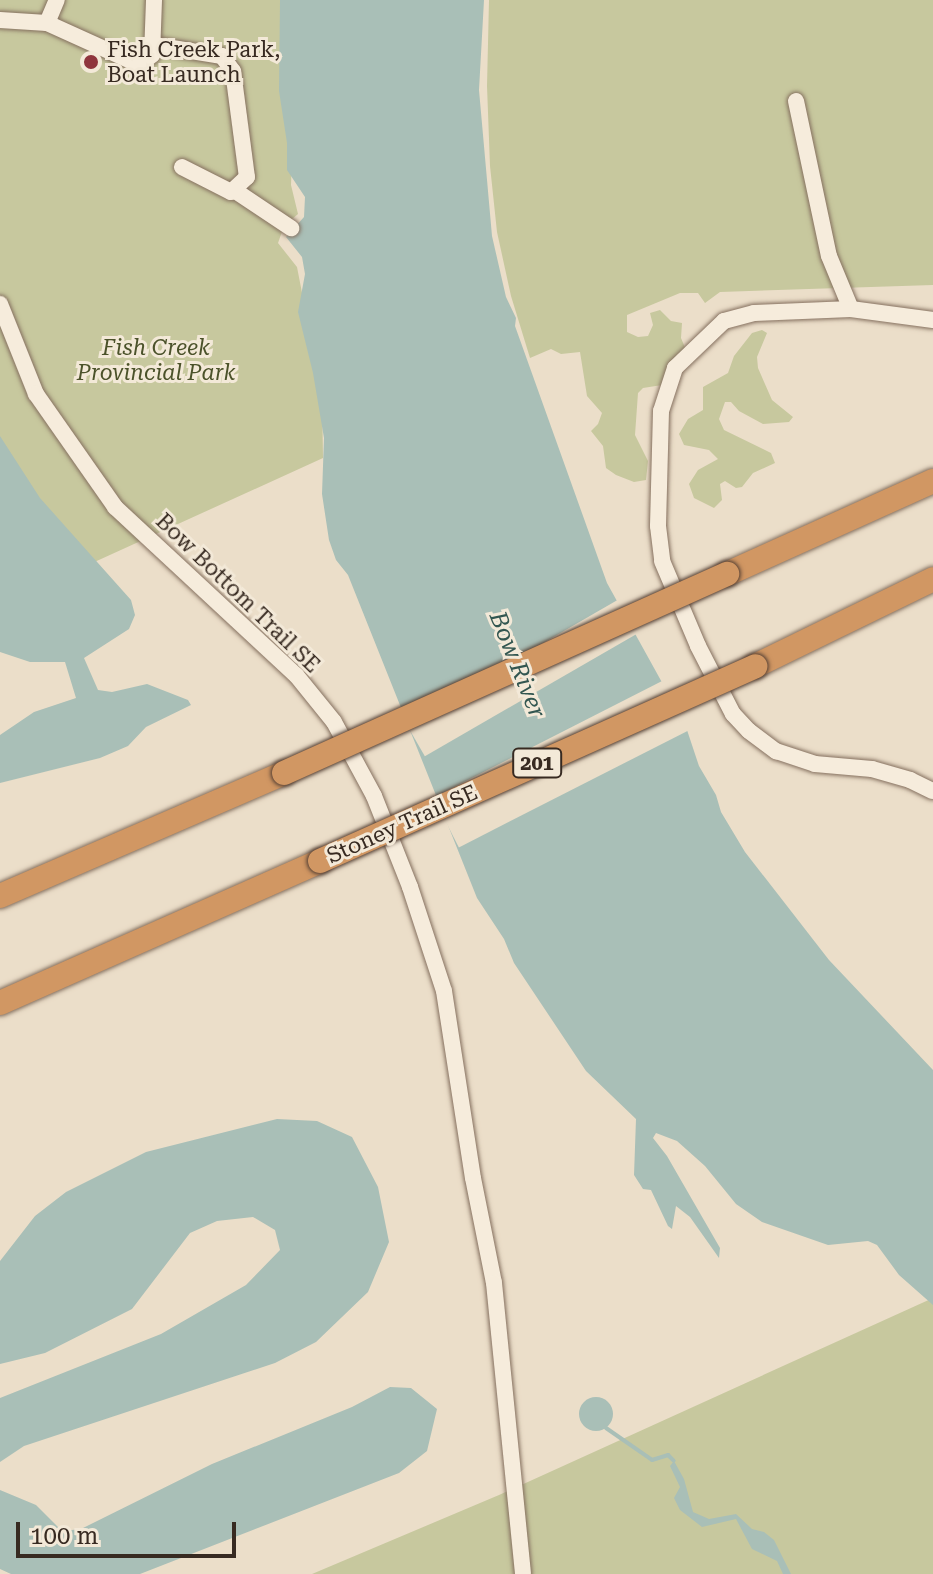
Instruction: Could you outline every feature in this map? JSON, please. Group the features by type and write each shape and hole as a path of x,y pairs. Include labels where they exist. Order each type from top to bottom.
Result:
{"highway":[{"path":"0,896 284,773 933,481"},
{"name":"Stoney Trail SE","path":"0,1003 755,666 933,579"}],"street":[{"path":"47,23 57,0"},
{"path":"0,20 47,23 133,62 142,63 152,55 154,45 154,0"},
{"path":"154,45 222,56 231,63 239,96 247,177 234,190"},
{"path":"796,101 829,256 851,309"},
{"path":"182,167 223,190 234,190 291,228"},
{"path":"933,320 851,309 754,313 724,321 675,368 661,411 658,526 662,561 698,646 733,714 749,731 776,751 802,760 872,769 910,780 933,791"},
{"name":"Bow Bottom Trail SE","path":"1,313 36,394 115,507 296,675 334,722 367,783 410,887 444,991 494,1283 523,1574"}],"green space":[{"name":"Fish Creek Provincial Park","path":"0,0 297,0 291,185 298,214 284,226 278,243 297,267 322,396 323,458 0,605"},
{"path":"489,0 933,0 933,285 720,292 705,303 698,293 680,293 627,315 627,332 638,337 648,336 653,325 650,313 660,310 671,321 682,323 681,338 686,350 662,385 643,388 638,393 635,435 648,461 646,480 634,482 616,475 606,468 603,446 591,431 602,413 587,396 580,352 561,354 551,349 530,358 511,296 497,232 490,166 487,86"},
{"path":"762,330 767,333 757,357 758,368 772,400 793,417 789,422 763,424 739,411 731,402 725,402 719,419 724,430 771,453 775,463 753,473 742,487 736,488 725,481 720,484 722,500 714,508 694,498 689,484 698,470 718,459 709,450 684,445 679,434 688,419 703,410 703,387 728,373 734,356 752,333"},
{"path":"933,1298 933,1574 312,1574 499,1495"}],"water":[{"name":"Bow River","path":"280,0 484,0 479,90 492,236 506,297 516,318 515,326 607,583 685,724 699,766 716,795 721,812 745,852 829,960 933,1070 933,1305 899,1275 877,1245 868,1241 828,1245 762,1222 736,1204 705,1166 677,1141 656,1133 653,1138 667,1156 720,1248 719,1258 690,1217 676,1206 672,1229 668,1226 651,1190 643,1189 634,1175 636,1119 586,1071 514,963 504,939 477,898 348,575 336,560 329,540 322,494 324,438 298,312 305,274 302,257 286,237 304,217 305,197 287,170 287,143 279,91"},
{"path":"0,436 40,498 131,600 135,615 129,629 84,658 98,690 112,692 147,684 188,700 191,705 146,727 128,746 100,758 0,783 0,735 34,712 76,698 65,662 30,662 0,652"},
{"path":"277,1119 317,1121 352,1137 378,1187 389,1242 368,1292 316,1342 275,1363 24,1446 0,1462 0,1398 161,1334 246,1285 280,1250 275,1230 253,1217 217,1221 190,1233 132,1309 45,1353 0,1364 0,1261 35,1216 66,1192 146,1152"},
{"path":"390,1387 411,1388 437,1409 427,1451 399,1473 140,1574 11,1574 0,1569 0,1490 36,1505 62,1531 81,1529 212,1464 352,1407"},
{"path":"596,1397 608,1402 613,1414 608,1426 596,1431 584,1426 579,1414 584,1402"},
{"path":"674,1461 684,1479 693,1512 709,1519 736,1514 752,1529 764,1532 774,1540 791,1574 783,1574 777,1561 752,1549 736,1519 702,1527 680,1510 674,1498 680,1487 670,1466"}],"pier":[{"path":"621,598 640,632 425,756 405,722"},
{"path":"666,679 691,729 459,847 433,797"}],"waterway":[{"path":"606,1428 652,1460 668,1455 674,1461"}],"place":[{"name":"Fish Creek Park, Boat Launch","path":"91,62"}]}
